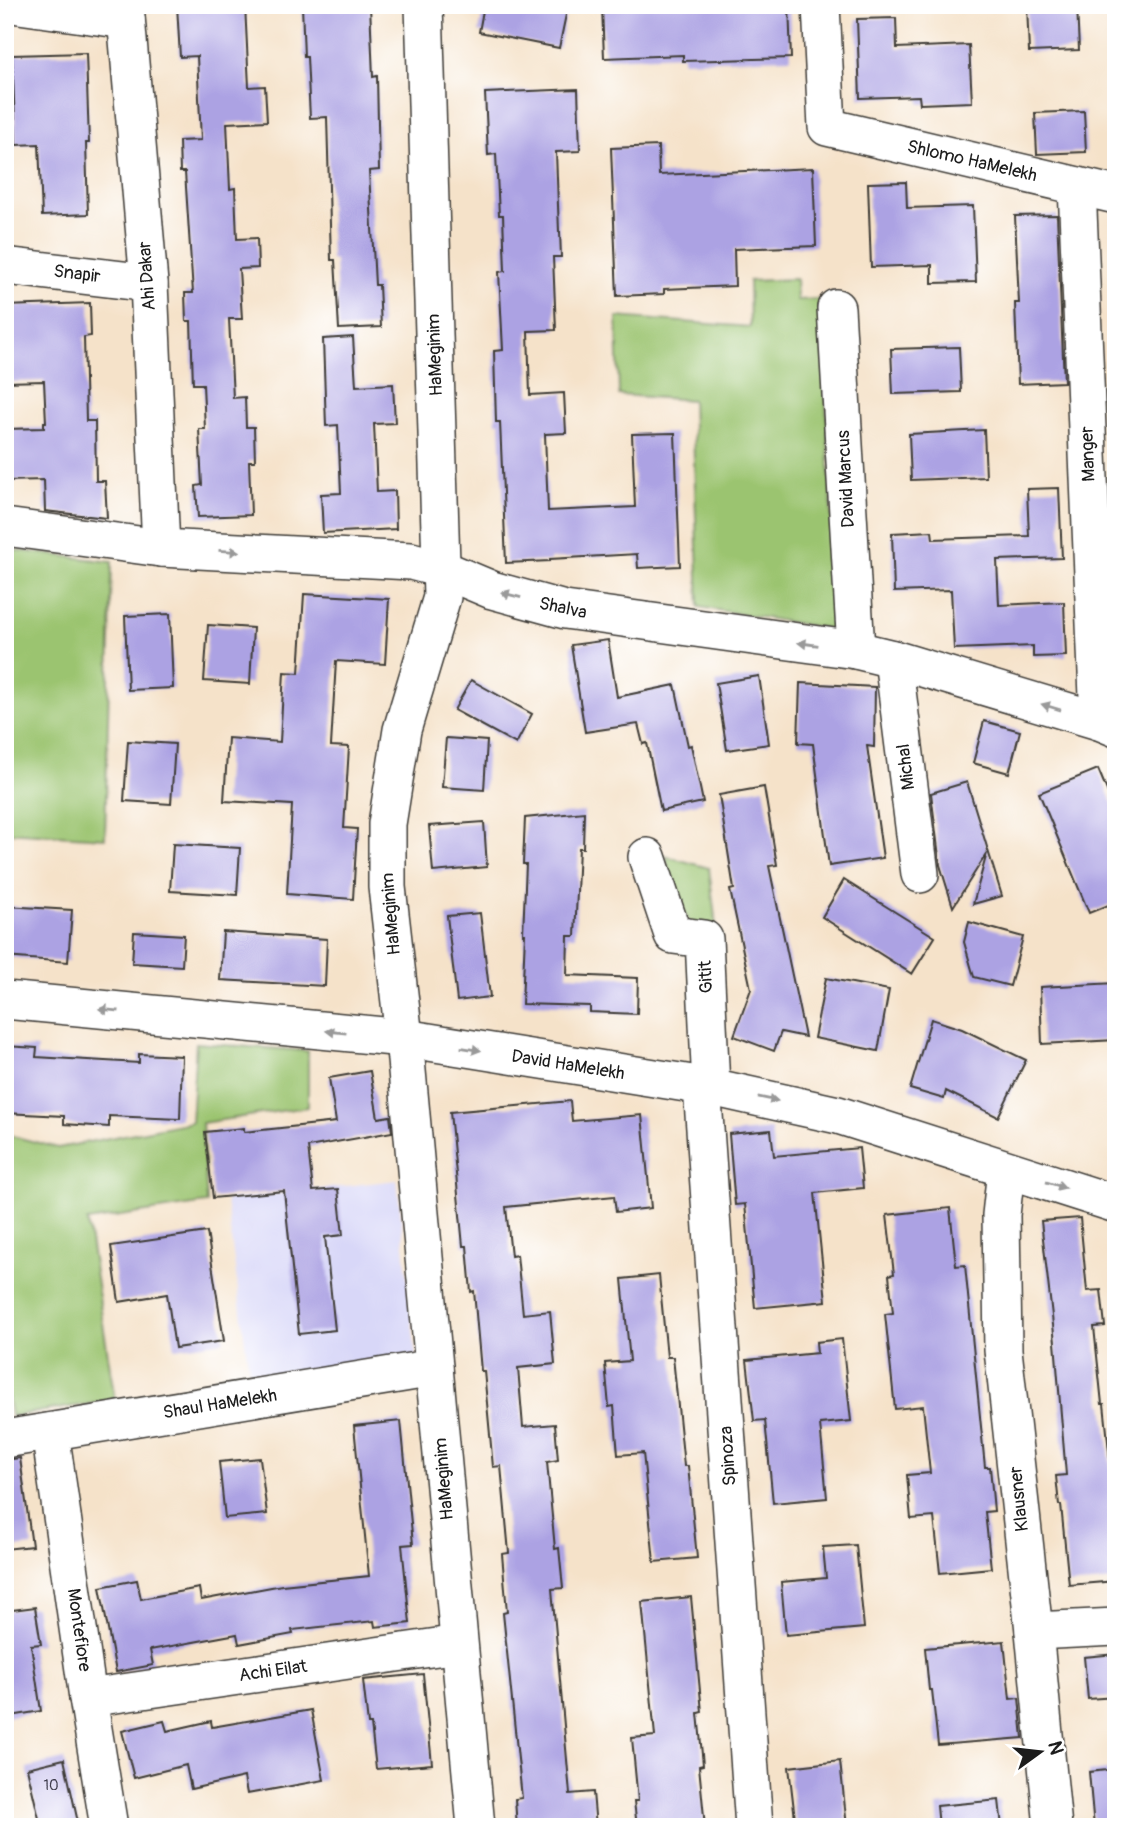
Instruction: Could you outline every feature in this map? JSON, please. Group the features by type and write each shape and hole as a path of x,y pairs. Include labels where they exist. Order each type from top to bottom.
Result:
{"street":[{"path":"19,5 125,13"},
{"name":"HaMeginim","path":"424,5 442,597 402,730 387,824 387,887 404,1038 476,1827"},
{"name":"Shlomo HaMelekh","path":"821,5 828,127 1116,195"},
{"name":"Ahi Dakar","path":"125,13 149,283 160,548"},
{"name":"Manger","path":"1077,186 1107,725"},
{"name":"Snapir","path":"5,266 149,283"},
{"name":"David Marcus","path":"836,308 856,650"},
{"name":"Shalva","path":"5,527 160,548 411,561 442,569 492,590 565,610 856,650 1107,725"},
{"name":"Michal","path":"893,659 919,874"},
{"name":"Gitit","path":"647,857 673,935 704,939 707,1086"},
{"name":"David HaMelekh","path":"5,1000 404,1038 707,1086 838,1115 1116,1204"},
{"name":"Spinoza","path":"707,1086 754,1827"},
{"name":"Klausner","path":"1006,1170 1001,1215 1003,1350 1053,1827"},
{"name":"Shaul HaMelekh","path":"5,1439 434,1368"},
{"name":"Montefiore","path":"50,1432 109,1827"},
{"path":"1034,1631 1116,1627"},
{"name":"Achi Eilat","path":"88,1698 458,1644"}],"shaded area":[{"path":"397,1180 416,1358 250,1379 226,1200"}],"green space":[{"path":"796,279 797,300 821,299 837,630 699,607 692,400 619,395 617,317 750,327 749,281"},
{"path":"5,549 112,562 105,838 5,832"},
{"path":"666,856 709,868 716,926 690,925 671,882"},
{"path":"196,1043 308,1051 308,1107 202,1123 207,1203 87,1221 115,1400 11,1416 5,1381 5,1134 58,1148 191,1122"}],"building":[{"path":"177,5 245,5 249,87 265,86 267,121 227,123 230,189 235,188 237,239 257,238 258,268 239,269 242,319 229,319 233,398 245,397 246,427 254,427 255,461 249,461 251,515 198,517 196,486 202,485 199,429 205,429 203,384 193,384 191,321 186,321 185,293 193,293 185,172 180,172 179,141 201,140 197,56 180,57"},
{"path":"302,5 370,5 373,77 377,76 379,170 369,171 375,285 379,285 381,327 339,329 335,260 331,260 327,117 310,118"},
{"path":"484,5 568,5 559,48 479,32"},
{"path":"789,5 791,58 683,61 683,55 604,58 602,6"},
{"path":"1027,5 1077,5 1079,50 1029,52"},
{"path":"896,18 897,48 969,45 972,102 920,104 919,96 860,98 857,19"},
{"path":"86,53 88,214 42,216 39,144 16,145 12,55"},
{"path":"578,89 580,151 556,152 561,257 553,257 556,330 528,331 530,395 564,393 566,433 545,434 548,511 635,507 632,434 675,433 680,566 638,568 637,554 506,563 494,351 503,350 499,272 505,271 503,215 499,215 496,154 488,155 485,93"},
{"path":"1084,111 1086,152 1037,154 1035,113"},
{"path":"658,146 659,175 813,168 816,246 734,249 735,286 664,289 664,294 617,296 611,148"},
{"path":"906,182 907,208 973,206 976,282 932,283 932,265 871,267 868,183"},
{"path":"1057,215 1064,382 1018,384 1015,303 1019,303 1015,216"},
{"path":"90,303 91,336 84,337 86,421 95,421 96,481 105,481 107,518 45,511 44,480 5,481 5,429 44,428 46,422 44,381 5,382 5,306"},
{"path":"353,337 356,386 393,384 395,423 374,424 377,492 395,491 396,529 323,533 321,494 341,493 338,425 326,426 323,339"},
{"path":"959,347 961,392 893,394 891,349"},
{"path":"984,430 986,477 911,480 909,434"},
{"path":"1059,488 1062,558 997,560 999,605 1064,602 1066,656 1033,657 1033,646 954,649 951,590 894,592 892,533 932,531 933,539 1029,536 1027,489"},
{"path":"304,594 389,599 385,664 336,661 331,746 349,747 344,828 357,829 353,899 287,894 292,805 224,801 228,738 280,742 284,672 299,673"},
{"path":"170,614 173,688 128,690 125,616"},
{"path":"208,625 253,628 250,684 204,681"},
{"path":"608,640 617,697 675,685 703,802 661,811 647,743 643,744 638,724 585,732 571,645"},
{"path":"759,676 769,744 727,750 716,683"},
{"path":"471,680 532,714 516,744 454,710"},
{"path":"800,683 875,687 874,747 867,746 883,858 829,866 813,744 798,743"},
{"path":"984,721 1020,731 1009,773 973,763"},
{"path":"446,738 487,741 484,790 442,787"},
{"path":"128,741 175,744 171,804 124,801"},
{"path":"1098,769 1116,812 1116,902 1089,913 1039,793"},
{"path":"967,782 1002,896 973,904 987,853 953,907 940,865 931,793"},
{"path":"764,787 777,865 769,866 805,1037 781,1032 774,1051 734,1036 751,989 730,890 734,889 719,795"},
{"path":"584,812 583,848 579,848 575,936 568,936 567,975 638,978 637,1014 590,1012 590,1006 522,1004 525,818"},
{"path":"484,822 487,867 433,872 429,826"},
{"path":"173,844 240,848 237,895 170,891"},
{"path":"844,880 935,937 912,974 822,917"},
{"path":"5,906 72,910 68,962 5,957"},
{"path":"480,913 490,997 457,1001 447,916"},
{"path":"969,922 1023,937 1010,986 974,977 964,942"},
{"path":"134,932 184,935 182,966 132,963"},
{"path":"223,932 327,939 325,986 220,980"},
{"path":"826,978 889,990 878,1051 814,1038"},
{"path":"1116,983 1116,1040 1042,1044 1040,987"},
{"path":"931,1019 962,1029 1026,1060 998,1117 946,1091 944,1099 910,1089"},
{"path":"5,1046 37,1048 36,1057 139,1063 139,1054 182,1056 180,1119 109,1116 109,1127 64,1124 64,1116 5,1113"},
{"path":"370,1071 378,1118 390,1116 392,1132 308,1147 313,1191 338,1189 343,1235 325,1237 335,1330 299,1334 284,1191 213,1198 205,1132 244,1128 244,1132 336,1122 329,1078"},
{"path":"570,1101 572,1121 642,1115 651,1208 616,1212 614,1196 506,1207 511,1256 517,1255 523,1314 550,1311 555,1364 518,1368 523,1427 555,1424 558,1460 547,1462 555,1549 559,1548 563,1588 552,1589 570,1794 593,1792 596,1827 517,1827 515,1799 522,1798 503,1613 507,1612 502,1554 509,1553 501,1466 493,1467 474,1291 471,1292 467,1246 463,1246 450,1112"},
{"path":"771,1130 774,1156 859,1148 863,1188 815,1193 826,1301 755,1308 745,1204 735,1205 729,1134"},
{"path":"950,1208 956,1266 965,1265 985,1467 990,1467 994,1511 985,1512 991,1568 940,1573 934,1517 911,1519 907,1475 930,1473 923,1406 895,1409 885,1314 893,1313 889,1275 894,1274 887,1215"},
{"path":"1080,1218 1087,1291 1101,1290 1105,1326 1094,1327 1111,1470 1116,1470 1116,1581 1069,1585 1056,1476 1066,1475 1041,1221"},
{"path":"207,1232 224,1341 175,1348 167,1294 119,1302 111,1246"},
{"path":"659,1275 667,1357 673,1357 684,1466 688,1466 697,1558 654,1562 643,1453 618,1455 614,1406 609,1407 605,1363 630,1361 622,1279"},
{"path":"842,1339 851,1421 820,1424 827,1498 773,1503 765,1420 754,1421 747,1360 817,1353 816,1342"},
{"path":"401,1421 413,1544 402,1545 410,1623 375,1627 374,1621 292,1630 293,1634 239,1644 237,1634 150,1650 153,1665 116,1672 100,1587 137,1580 141,1599 199,1588 201,1600 282,1585 369,1576 354,1426"},
{"path":"20,1458 32,1546 5,1549 5,1460"},
{"path":"260,1458 267,1514 225,1518 219,1462"},
{"path":"856,1545 864,1628 786,1635 781,1582 826,1578 823,1547"},
{"path":"691,1597 702,1712 698,1713 703,1765 699,1766 705,1827 637,1827 634,1801 638,1801 632,1738 655,1736 642,1602"},
{"path":"35,1607 41,1644 31,1645 41,1711 5,1717 5,1611"},
{"path":"1004,1641 1010,1699 1019,1698 1023,1738 938,1745 925,1648"},
{"path":"1116,1654 1116,1697 1088,1699 1084,1657"},
{"path":"423,1674 432,1764 376,1769 363,1680"},
{"path":"311,1710 324,1780 247,1794 244,1777 191,1789 186,1765 134,1778 122,1731 164,1721 167,1731 211,1721 212,1727"},
{"path":"64,1759 79,1827 41,1827 27,1768"},
{"path":"840,1761 847,1827 796,1827 789,1767"},
{"path":"1116,1769 1116,1827 1094,1827 1089,1772"},
{"path":"999,1800 1002,1827 939,1827 937,1806"}]}
